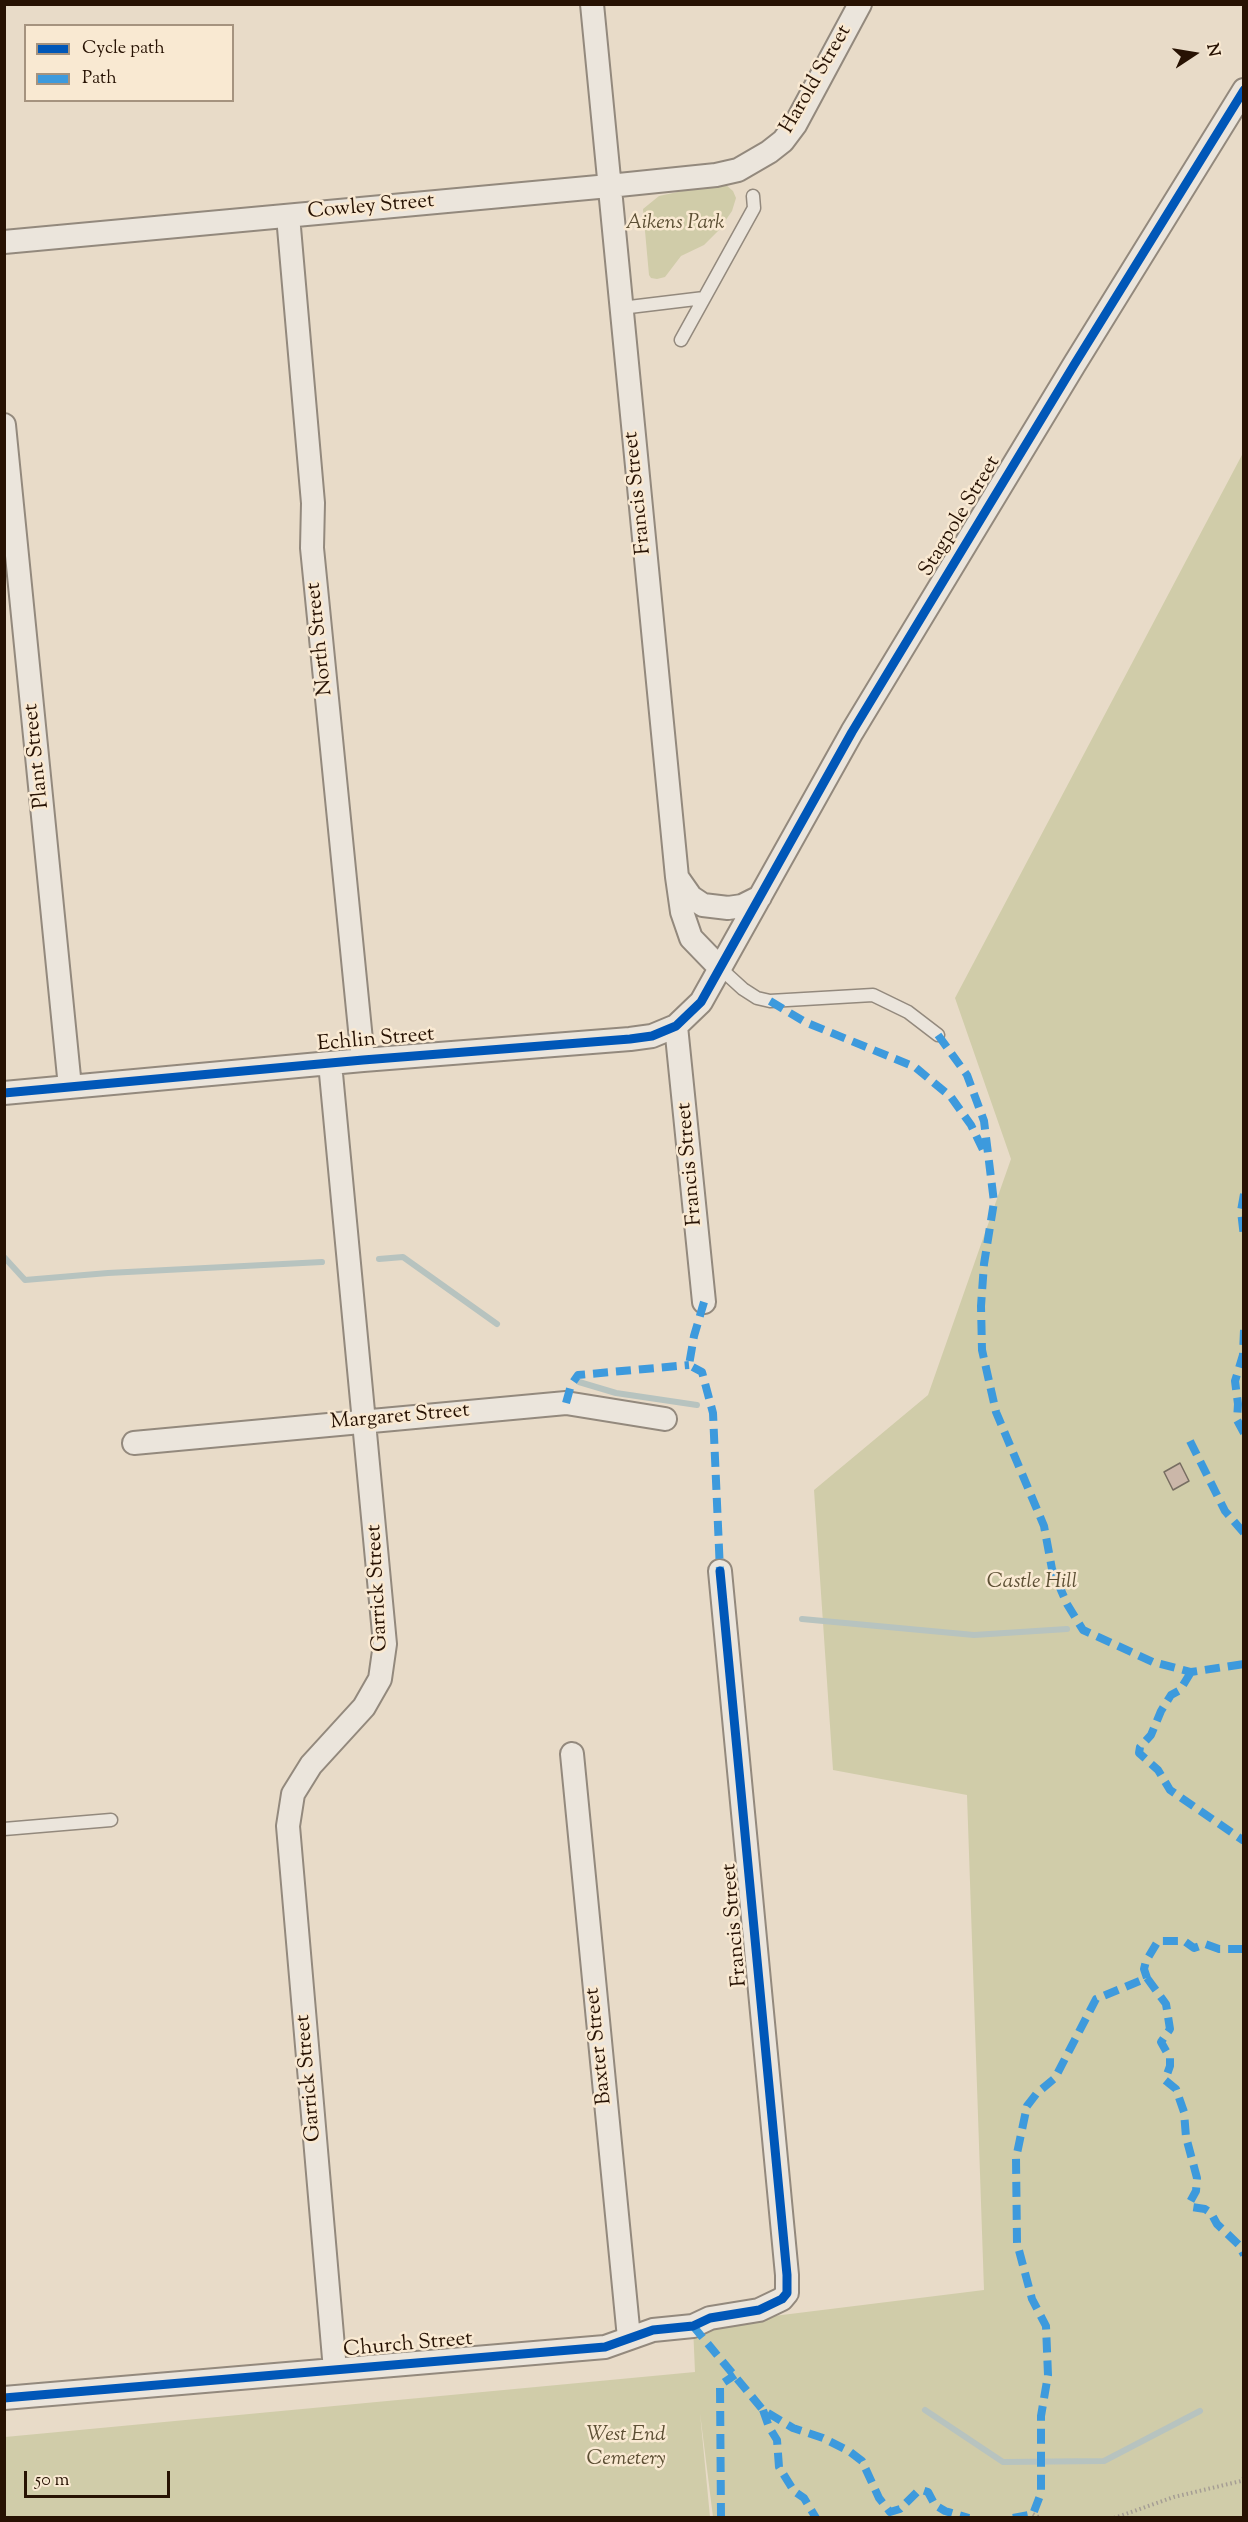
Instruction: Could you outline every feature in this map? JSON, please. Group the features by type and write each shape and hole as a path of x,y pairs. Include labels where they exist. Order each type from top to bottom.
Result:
{"street":[{"name":"Francis Street","path":"592,4 677,877 682,912 691,938 720,968"},
{"name":"Harold Street","path":"738,170 776,146 795,125 860,4"},
{"name":"Stagpole Street","path":"720,968 852,732 1061,385 1244,90"},
{"name":"Cowley Street","path":"4,242 609,186 716,175 738,170"},
{"name":"North Street","path":"288,216 314,503 312,548 363,1060"},
{"name":"Plant Street","path":"4,425 70,1087"},
{"path":"677,877 691,897 709,906 728,908 742,906 760,897"},
{"name":"Echlin Street","path":"4,1093 652,1036 676,1026 701,1002 720,968"},
{"name":"Francis Street","path":"676,1026 704,1302"},
{"name":"Garrick Street","path":"330,1063 366,1421 385,1644 380,1679 364,1707 311,1764 293,1794 288,1827 335,2370"},
{"name":"Margaret Street","path":"134,1443 566,1403 665,1419"},
{"name":"Francis Street","path":"720,1571 787,2276"},
{"name":"Baxter Street","path":"572,1754 629,2338"},
{"name":"Church Street","path":"4,2398 605,2347 653,2330 693,2326 710,2318 742,2314 775,2304 787,2293 787,2276"}],"lane":[{"path":"681,340 754,208 753,196"},
{"path":"621,308 704,298"},
{"path":"720,968 742,989 757,998 770,1001 873,995 908,1012 938,1035"},
{"path":"4,1829 111,1820"}],"path":[{"path":"1114,2517 1174,2497 1241,2481 1244,2478"},
{"path":"1033,2516 1040,2517"}],"green space":[{"name":"Aikens Park","path":"719,183 725,184 733,191 736,198 732,211 719,230 704,245 681,256 665,277 651,278 643,209 659,196"},
{"name":"Castle Hill","path":"1243,453 1243,2517 713,2517 700,2413 710,2517 5,2518 5,2437 695,2372 693,2326 984,2290 967,1795 833,1770 814,1490 928,1395 1011,1159 955,998"}],"building":[{"path":"1180,1463 1189,1481 1173,1490 1164,1472"}],"waterway":[{"path":"4,1257 25,1280 108,1273 322,1262"},
{"path":"379,1259 403,1257 497,1324"},
{"path":"579,1382 616,1393 697,1405"},
{"path":"802,1619 974,1635 1067,1629"},
{"path":"925,2410 1003,2462 1104,2461 1200,2411"}],"marked path":[{"path":"770,1001 805,1022 915,1067 951,1097 971,1125 985,1154"},
{"path":"938,1035 967,1075 984,1121 994,1202 984,1264 981,1306 982,1350 996,1412 1044,1526 1052,1569 1067,1604 1083,1630 1153,1662 1191,1672 1244,1664"},
{"path":"1244,1194 1241,1211 1244,1237"},
{"path":"704,1302 694,1336 689,1365 702,1372 713,1413 720,1571"},
{"path":"1244,1330 1243,1355 1235,1381 1238,1404 1237,1420 1244,1433"},
{"path":"566,1403 571,1385 578,1375 689,1365"},
{"path":"1190,1441 1225,1511 1244,1533"},
{"path":"1191,1672 1180,1690 1171,1695 1151,1735 1140,1747 1139,1753 1158,1770 1170,1790 1244,1841"},
{"path":"1013,2518 1033,2514 1041,2493 1041,2416 1048,2375 1046,2326 1032,2299 1017,2243 1016,2158 1027,2106 1037,2093 1055,2078 1096,1999 1147,1978 1144,1969 1146,1961 1158,1941 1184,1941 1194,1948 1205,1944 1219,1949 1244,1949"},
{"path":"1147,1978 1166,2004 1170,2029 1161,2042 1170,2058 1170,2066 1165,2080 1176,2089 1184,2112 1186,2137 1197,2178 1196,2191 1190,2202 1192,2207 1205,2209 1211,2213 1217,2224 1239,2245 1244,2255"},
{"path":"693,2326 763,2410 793,2428 823,2438 849,2451 862,2461 879,2498 890,2512 900,2509 922,2490 928,2492 935,2505 945,2511 969,2518"},
{"path":"721,2518 720,2385 735,2375"},
{"path":"763,2410 777,2440 779,2467 794,2491 804,2498 816,2518"}],"cycle path":[{"path":"4,1093 363,1060 630,1039 652,1036 676,1026 701,1002 852,732 1244,90"},
{"path":"4,2398 605,2347 653,2330 693,2326 710,2318 759,2310 782,2299 787,2293 787,2275 720,1571"}],"park label":[{"name":"West End Cemetery","path":"626,2448"}]}
